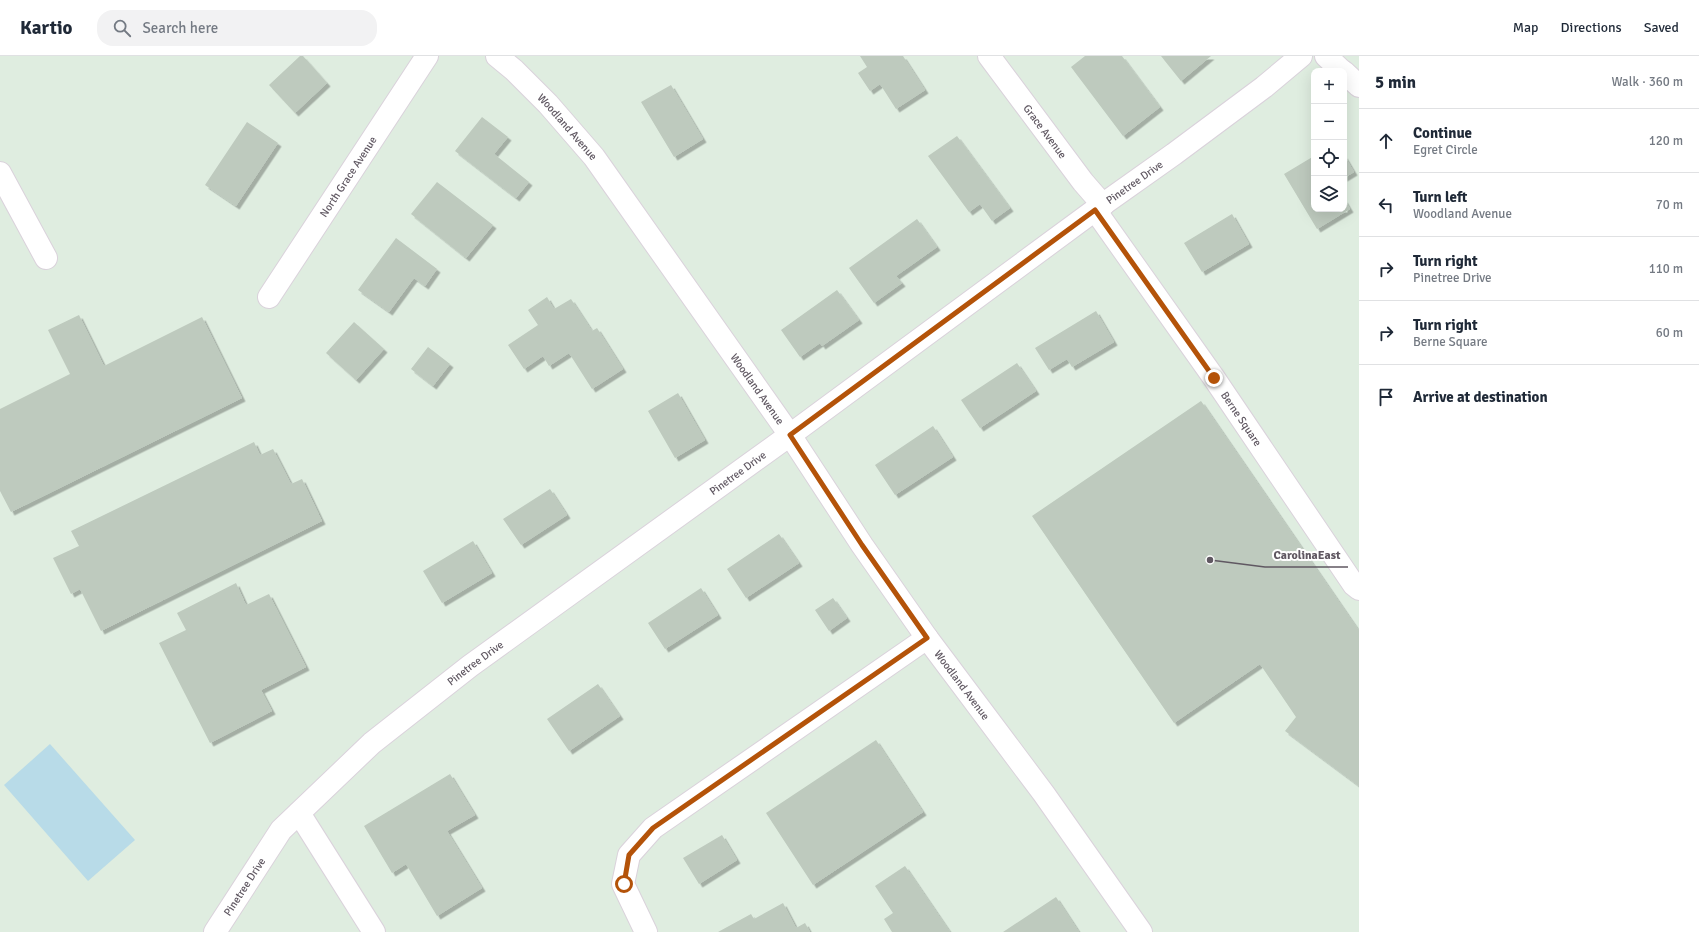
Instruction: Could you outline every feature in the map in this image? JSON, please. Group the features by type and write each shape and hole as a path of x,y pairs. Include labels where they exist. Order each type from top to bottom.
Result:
{"street":[{"name":"North Grace Avenue","path":"269,297 427,56"},
{"name":"Woodland Avenue","path":"497,56 514,70 548,104 594,157 790,435 862,545 958,682 1044,794 1141,932"},
{"name":"Grace Avenue","path":"989,56 1083,182 1099,208"},
{"name":"Pinetree Drive","path":"215,932 281,830 372,743 470,666 790,435 1257,92 1302,56"},
{"path":"1326,56 1339,68"},
{"path":"1347,76 1359,86"},
{"path":"0,173 46,258"},
{"name":"Berne Square","path":"1099,208 1354,585 1359,589"},
{"path":"646,932 624,884 629,855 653,828 927,638"},
{"path":"299,813 374,932"}],"shaded area":[{"path":"50,744 135,840 88,881 4,785"}],"building":[{"path":"300,56 303,56 327,83 295,113 269,85"},
{"path":"860,56 903,56 925,90 896,109 880,84 870,91 858,73 867,67"},
{"path":"1085,56 1122,56 1160,107 1123,136 1071,67"},
{"path":"1161,56 1211,56 1181,81"},
{"path":"671,85 703,139 674,157 641,102"},
{"path":"482,117 508,137 494,154 529,182 516,198 455,151"},
{"path":"247,122 278,143 236,206 205,185"},
{"path":"957,136 1010,208 992,221 980,204 969,212 928,156"},
{"path":"1311,158 1311,212 1345,212 1317,229 1284,174"},
{"path":"1347,160 1354,172 1347,176"},
{"path":"437,182 493,225 466,258 411,214"},
{"path":"1347,204 1350,209 1347,211"},
{"path":"1232,214 1249,244 1202,272 1184,243"},
{"path":"917,219 937,247 896,276 902,283 874,303 849,268"},
{"path":"396,238 437,269 425,286 414,278 389,312 358,290"},
{"path":"837,290 859,320 822,346 820,343 800,357 781,330"},
{"path":"547,297 554,309 571,299 592,331 597,328 623,369 592,389 569,353 549,366 543,356 524,369 508,345 538,325 528,310"},
{"path":"1096,311 1114,342 1072,367 1067,359 1049,370 1035,348"},
{"path":"79,315 104,366 202,317 242,398 11,512 0,491 0,409 70,374 48,330"},
{"path":"354,322 384,349 356,380 326,353"},
{"path":"428,347 450,364 433,386 411,369"},
{"path":"1017,363 1036,391 980,428 961,400"},
{"path":"678,393 705,440 675,458 648,411"},
{"path":"1201,401 1359,631 1359,786 1285,731 1296,717 1260,664 1174,723 1032,516"},
{"path":"933,426 953,457 895,495 875,465"},
{"path":"254,442 260,455 273,449 291,484 302,479 322,521 101,631 80,589 71,594 53,558 79,546 71,531"},
{"path":"550,489 567,515 521,545 503,519"},
{"path":"779,534 799,563 746,598 727,569"},
{"path":"473,541 492,573 442,603 423,571"},
{"path":"236,583 246,605 269,594 306,667 261,690 272,711 210,743 159,643 186,630 177,613"},
{"path":"701,588 718,615 665,649 648,623"},
{"path":"833,598 847,618 829,631 815,610"},
{"path":"598,684 620,716 569,751 547,719"},
{"path":"876,740 923,812 813,885 766,813"},
{"path":"450,774 475,815 447,831 482,888 437,916 406,864 392,873 364,826"},
{"path":"722,835 737,860 699,884 683,858"},
{"path":"905,866 950,932 892,932 884,919 893,913 875,886"},
{"path":"1056,897 1079,932 1003,932"},
{"path":"783,903 796,928 805,923 810,932 718,932 751,914 754,919"}],"place":[{"name":"CarolinaEast","path":"1210,560"}],"route":[{"path":"624,884 629,855 653,828 927,638 862,545 790,435 1095,210 1214,378"}]}
